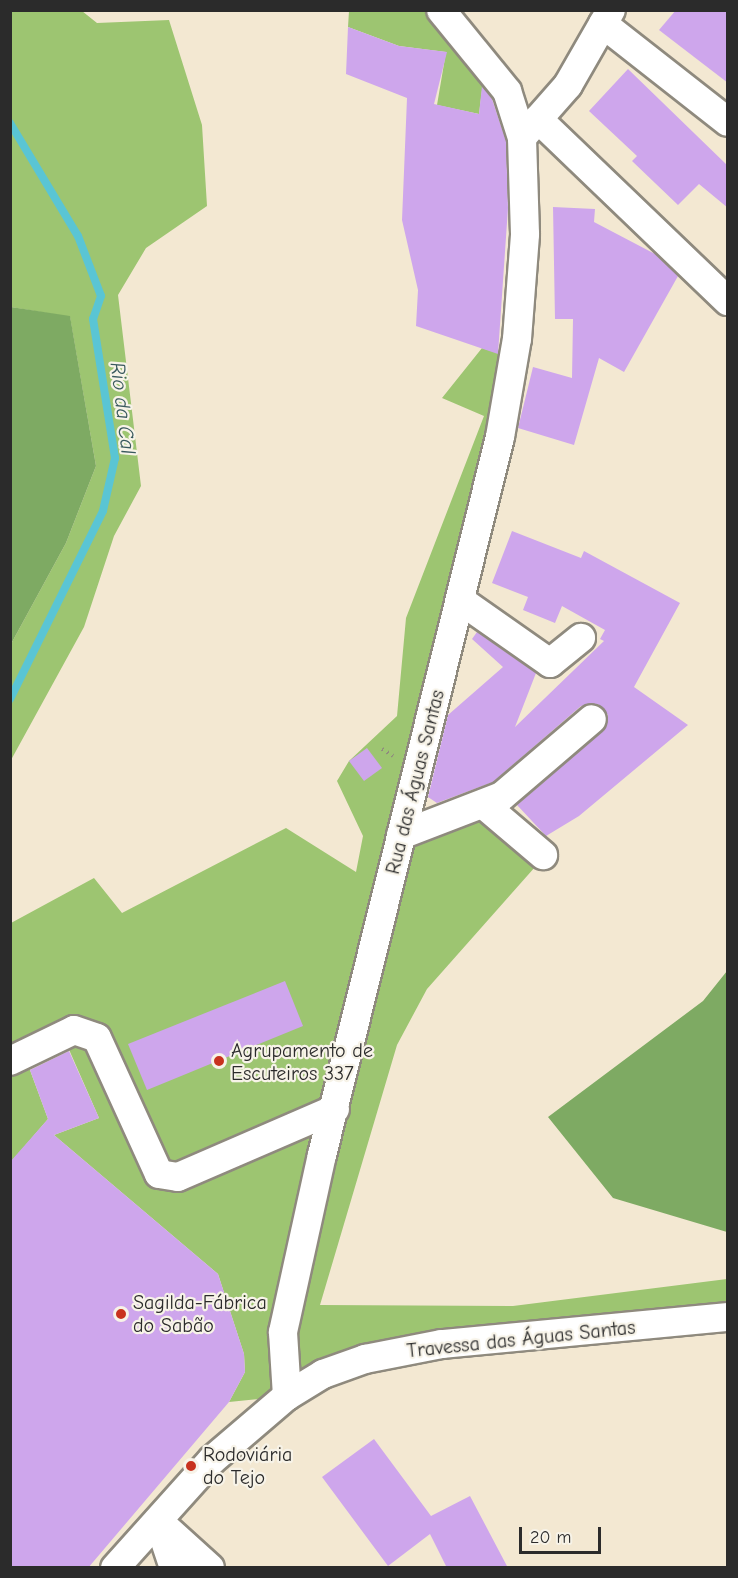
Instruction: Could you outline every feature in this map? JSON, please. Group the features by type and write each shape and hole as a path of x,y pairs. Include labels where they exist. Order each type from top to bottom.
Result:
{"street":[{"name":"Rua das Águas Santas","path":"287,1396 283,1332 401,835 501,437 517,339 530,129 507,92 441,10"},
{"path":"728,122 607,17 568,86 530,129 728,301"},
{"path":"460,600 549,663 581,638"},
{"path":"401,835 502,796 592,719"},
{"path":"483,804 543,855"},
{"path":"10,1061 74,1030 97,1038 159,1174 178,1177 335,1109"},
{"name":"Travessa das Águas Santas","path":"287,1396 323,1374 365,1359 442,1344 728,1317"},
{"path":"115,1568 212,1460 287,1396"},
{"path":"158,1521 174,1568"},
{"path":"158,1521 210,1568"}],"green space":[{"path":"11,11 82,11 97,23 169,20 202,125 207,206 146,248 118,295 141,486 114,536 84,627 11,760 11,644 66,543 96,466 70,317 11,307"},
{"path":"349,11 441,11 491,94 482,90 479,114 437,105 446,52 399,46 348,27"},
{"path":"11,307 70,316 96,466 66,543 11,644"},
{"path":"482,348 513,358 401,835 483,804 543,858 427,989 397,1045 320,1305 513,1306 727,1279 727,1317 442,1344 287,1396 229,1402 245,1372 244,1354 218,1274 54,1135 99,1118 67,1045 27,1062 48,1119 11,1162 11,923 94,878 122,913 286,828 356,872 363,836 337,781 349,761 397,716 406,618 484,416 442,398"},
{"path":"727,971 727,1232 613,1198 548,1117 703,1001"}],"building":[{"path":"676,10 728,10 728,83 659,30"},
{"path":"348,27 399,46 447,52 434,104 479,114 482,86 492,99 506,141 508,208 498,354 416,326 418,290 402,220 407,98 346,74"},
{"path":"628,69 728,166 728,208 699,184 678,205 632,161 637,156 589,111"},
{"path":"553,207 595,209 594,222 655,254 678,276 624,372 599,358 574,445 518,428 533,367 572,378 573,319 555,319"},
{"path":"512,531 581,558 584,551 680,603 634,687 688,725 579,816 546,836 517,805 603,731 608,715 598,704 581,706 493,782 437,803 428,797 448,715 503,667 472,639 477,632 536,673 515,727 604,641 600,639 605,630 562,606 555,623 523,610 528,597 492,583"},
{"path":"367,748 382,768 364,781 349,761"},
{"path":"285,981 303,1026 147,1090 128,1044"},
{"name":"Sagilda-Fábrica do Sabão","path":"69,1051 99,1118 54,1135 218,1274 244,1354 245,1372 229,1402 88,1568 10,1568 10,1162 48,1119 30,1070"},
{"path":"374,1439 431,1516 470,1496 508,1568 447,1568 430,1534 388,1566 322,1477"}],"waterway":[{"name":"Rio da Cal","path":"10,123 78,236 101,296 93,319 115,458 103,511 10,699"}],"place":[{"name":"Agrupamento de Escuteiros 337","path":"219,1061"},
{"name":"Sagilda-Fábrica do Sabão","path":"121,1314"},
{"name":"Rodoviária do Tejo","path":"191,1466"}]}
